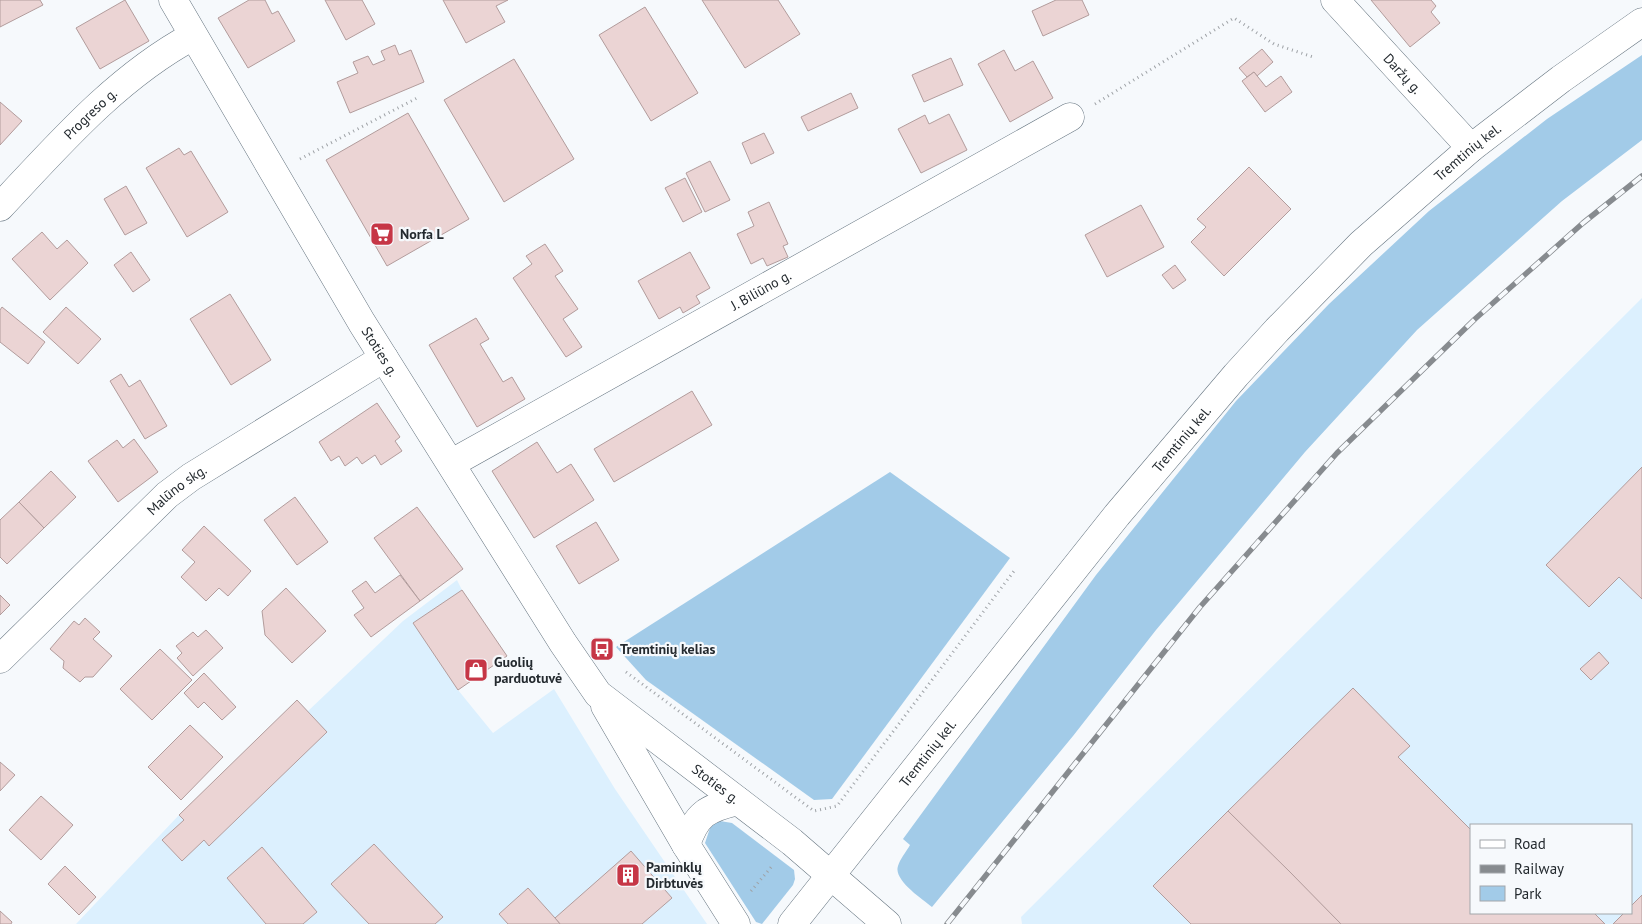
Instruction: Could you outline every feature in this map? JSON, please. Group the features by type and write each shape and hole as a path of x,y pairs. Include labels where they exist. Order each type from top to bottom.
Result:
{"street":[{"name":"Stoties g.","path":"173,0 273,173 384,358 452,462 563,643 598,694 686,845 736,924"},
{"name":"Daržų g.","path":"1335,0 1471,148"},
{"name":"Tremtinių kel.","path":"792,924 1062,583 1236,375 1361,244 1471,148 1561,79 1642,22"},
{"name":"Progreso g.","path":"0,207 77,124 144,67 169,49 193,36"},
{"name":"J. Biliūno g.","path":"452,462 1070,117"},
{"name":"Malūno skg.","path":"0,659 167,495 191,478 384,358"},
{"name":"Stoties g.","path":"598,694 832,875 887,924"},
{"path":"686,845 692,827 700,816 712,807 738,801"}],"path":[{"path":"1070,117 1086,110 1234,18 1274,44 1313,57"},
{"path":"273,173 419,97"},
{"path":"626,672 814,811 838,806 1014,572"}],"shaded area":[{"path":"1642,298 1642,924 1022,924 1021,917"},
{"path":"457,580 462,590 413,623 458,690 493,733 554,689 615,789 707,924 76,924 179,815 297,700 308,711 403,621"}],"green space":[{"path":"1642,55 1642,140 1562,201 1417,330 1305,452 1156,630 1073,736 932,907 916,894 904,883 898,871 899,863 910,845 903,839 1096,575 1236,401 1329,304 1429,211 1547,119"},
{"path":"890,472 1010,558 832,799 814,800 646,680 616,647"},
{"path":"720,821 732,823 794,870 795,879 793,885 762,924 756,922 705,843 711,825"}],"building":[{"path":"0,0 40,0 43,5 0,27"},
{"path":"125,0 149,41 100,69 76,28"},
{"path":"249,0 265,0 272,14 278,11 295,41 248,68 218,18"},
{"path":"325,0 362,0 375,24 346,40"},
{"path":"443,0 508,0 496,6 505,22 466,43"},
{"path":"702,0 778,0 800,34 745,68"},
{"path":"1056,0 1082,0 1089,15 1043,36 1032,11"},
{"path":"1371,0 1431,0 1436,6 1431,12 1440,23 1410,47"},
{"path":"645,7 698,93 651,121 599,35"},
{"path":"395,45 399,55 411,50 424,82 350,113 337,82 358,73 353,62 368,56 373,65 385,60 381,51"},
{"path":"1262,49 1273,62 1257,76 1254,72 1247,77 1239,68"},
{"path":"1004,50 1015,71 1033,61 1053,98 1010,122 978,64"},
{"path":"951,58 963,85 924,102 912,75"},
{"path":"514,59 574,159 504,202 444,100"},
{"path":"1254,72 1266,87 1281,76 1292,92 1265,112 1242,81"},
{"path":"851,93 858,108 808,131 801,117"},
{"path":"0,102 22,121 0,145"},
{"path":"408,113 469,219 387,266 326,160"},
{"path":"949,114 967,150 921,173 898,129 925,115 929,124"},
{"path":"764,133 774,153 751,164 742,143"},
{"path":"179,148 184,155 191,151 228,212 187,237 146,168"},
{"path":"710,161 730,200 705,212 686,173"},
{"path":"1249,167 1291,209 1224,276 1191,242 1206,227 1197,219"},
{"path":"685,178 702,212 683,222 665,188"},
{"path":"126,186 147,223 125,235 104,199"},
{"path":"769,202 788,244 783,246 788,257 767,266 763,258 751,264 737,234 754,226 748,212"},
{"path":"1141,205 1164,247 1107,277 1085,235"},
{"path":"42,232 57,249 67,240 88,263 50,300 12,259"},
{"path":"545,244 563,271 555,276 578,309 563,319 582,347 566,357 513,278 532,264 526,256"},
{"path":"131,252 150,280 133,292 114,265"},
{"path":"690,252 710,288 696,296 700,303 683,313 680,307 659,319 638,281"},
{"path":"1175,265 1186,280 1173,289 1162,275"},
{"path":"230,294 271,360 231,385 190,319"},
{"path":"2,307 45,342 28,364 0,342 0,310"},
{"path":"66,307 101,339 78,364 43,332"},
{"path":"476,318 489,339 480,344 503,382 512,377 525,399 477,427 429,345"},
{"path":"121,374 129,387 140,380 167,426 145,439 110,381"},
{"path":"692,391 712,425 614,482 594,449"},
{"path":"377,403 400,437 395,441 402,451 381,465 375,455 362,464 357,457 345,466 339,456 331,461 319,442"},
{"path":"134,439 158,472 118,502 88,461 117,440 123,448"},
{"path":"537,442 557,473 571,464 594,500 534,538 492,471"},
{"path":"1642,467 1642,599 1619,577 1589,607 1546,565"},
{"path":"51,471 76,497 44,528 19,502"},
{"path":"295,497 328,542 297,565 264,520"},
{"path":"19,502 44,528 7,564 0,557 0,520"},
{"path":"417,507 463,569 420,601 374,538"},
{"path":"596,522 619,560 579,584 556,546"},
{"path":"204,526 251,571 228,596 219,588 206,601 181,577 195,562 182,550"},
{"path":"400,575 420,601 371,637 354,615 364,608 352,591 366,581 375,593"},
{"path":"286,588 326,631 292,663 265,635 262,611"},
{"path":"462,590 507,656 458,690 413,623"},
{"path":"0,595 10,605 0,615"},
{"path":"85,618 100,632 93,639 112,656 93,677 85,677 80,682 63,668 64,661 50,649 74,621 79,625"},
{"path":"206,630 223,648 193,676 177,658 182,653 176,646 193,632 198,637"},
{"path":"160,649 192,680 152,720 120,689"},
{"path":"1599,652 1609,663 1591,680 1580,669"},
{"path":"204,673 236,707 222,720 204,702 198,708 184,693"},
{"path":"1353,688 1410,746 1398,757 1470,829 1470,914 1595,914 1605,924 1341,924 1228,811"},
{"path":"297,700 327,732 209,846 204,840 182,861 162,840 184,820 179,815"},
{"path":"190,725 223,757 181,800 148,767"},
{"path":"0,762 15,775 0,791"},
{"path":"41,796 73,825 41,860 9,830"},
{"path":"1228,811 1341,924 1191,924 1153,886"},
{"path":"374,844 443,917 435,924 369,924 331,884"},
{"path":"262,847 317,912 303,924 266,924 227,878"},
{"name":"Paminklų Dirbtuvės","path":"631,851 672,898 642,924 560,924 555,918"},
{"path":"65,866 96,897 79,915 48,884"},
{"path":"528,888 560,924 508,924 499,914"},
{"path":"1642,895 1642,924 1613,924 1623,914 1632,914 1632,905"},
{"path":"0,911 12,922 11,924 0,924"}],"railway":[{"path":"947,924 1200,607 1337,453 1475,319 1583,223 1642,176"}],"place":[{"name":"Norfa L","path":"382,234"},
{"name":"Tremtinių kelias","path":"602,649"},
{"name":"Guolių parduotuvė","path":"476,670"},
{"name":"Paminklų Dirbtuvės","path":"628,875"}]}
